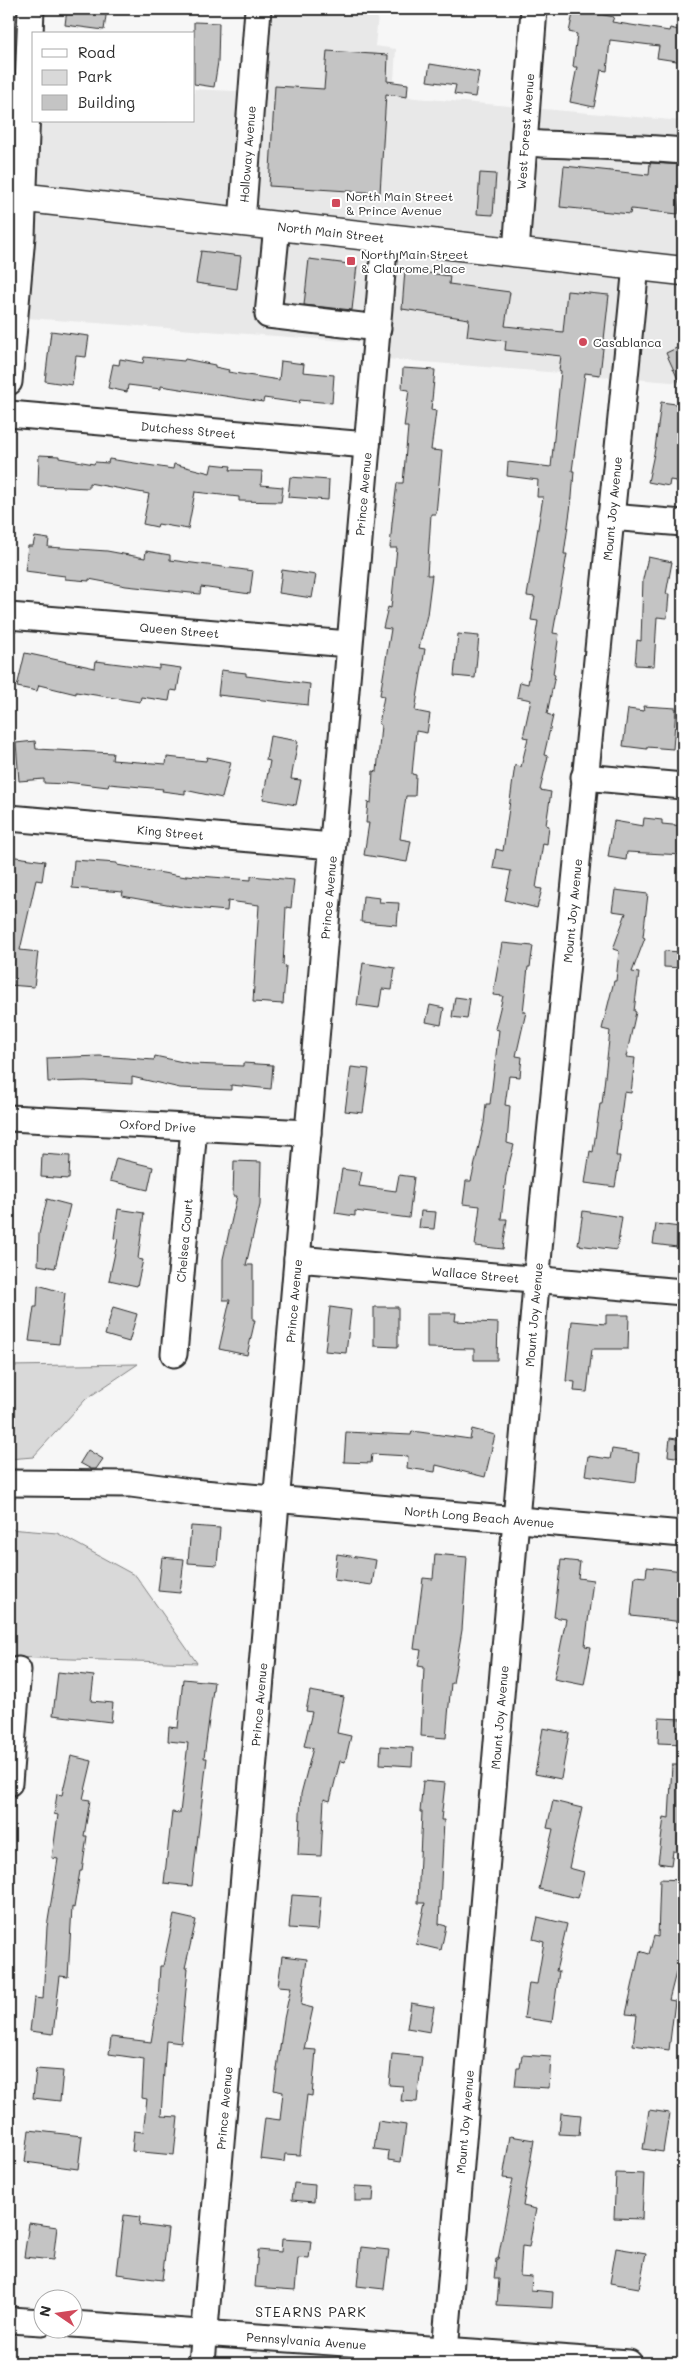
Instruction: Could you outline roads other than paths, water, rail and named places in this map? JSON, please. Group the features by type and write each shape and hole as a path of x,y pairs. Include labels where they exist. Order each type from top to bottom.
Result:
{"main road":[{"name":"North Main Street","path":"16,197 683,271"}],"street":[{"path":"9,382 22,236 16,197 31,9"},
{"name":"Holloway Avenue","path":"242,222 258,9"},
{"name":"West Forest Avenue","path":"516,252 534,9"},
{"path":"524,142 610,148 635,146 683,151"},
{"path":"277,226 268,315 378,328"},
{"name":"Prince Avenue","path":"202,2363 385,238"},
{"name":"Mount Joy Avenue","path":"445,2357 481,1914 543,1206 636,266"},
{"name":"Dutchess Street","path":"9,414 367,445"},
{"path":"610,517 683,523"},
{"name":"Queen Street","path":"9,616 350,644"},
{"path":"584,777 683,786"},
{"name":"King Street","path":"9,818 332,846"},
{"name":"Oxford Drive","path":"9,1118 308,1133"},
{"name":"Chelsea Court","path":"174,1354 194,1128"},
{"name":"Wallace Street","path":"297,1259 683,1292"},
{"name":"North Long Beach Avenue","path":"9,1483 131,1484 276,1500 683,1534"},
{"path":"9,1783 18,1670"},
{"path":"9,2320 32,2321"},
{"name":"Pennsylvania Avenue","path":"82,2325 204,2334 445,2357 629,2363"}],"place":[{"name":"North Main Street & Prince Avenue","path":"336,203"},
{"name":"North Main Street & Claurome Place","path":"351,261"},
{"name":"Casablanca","path":"583,342"}],"district":[{"name":"STEARNS PARK","path":"311,2311"}]}
